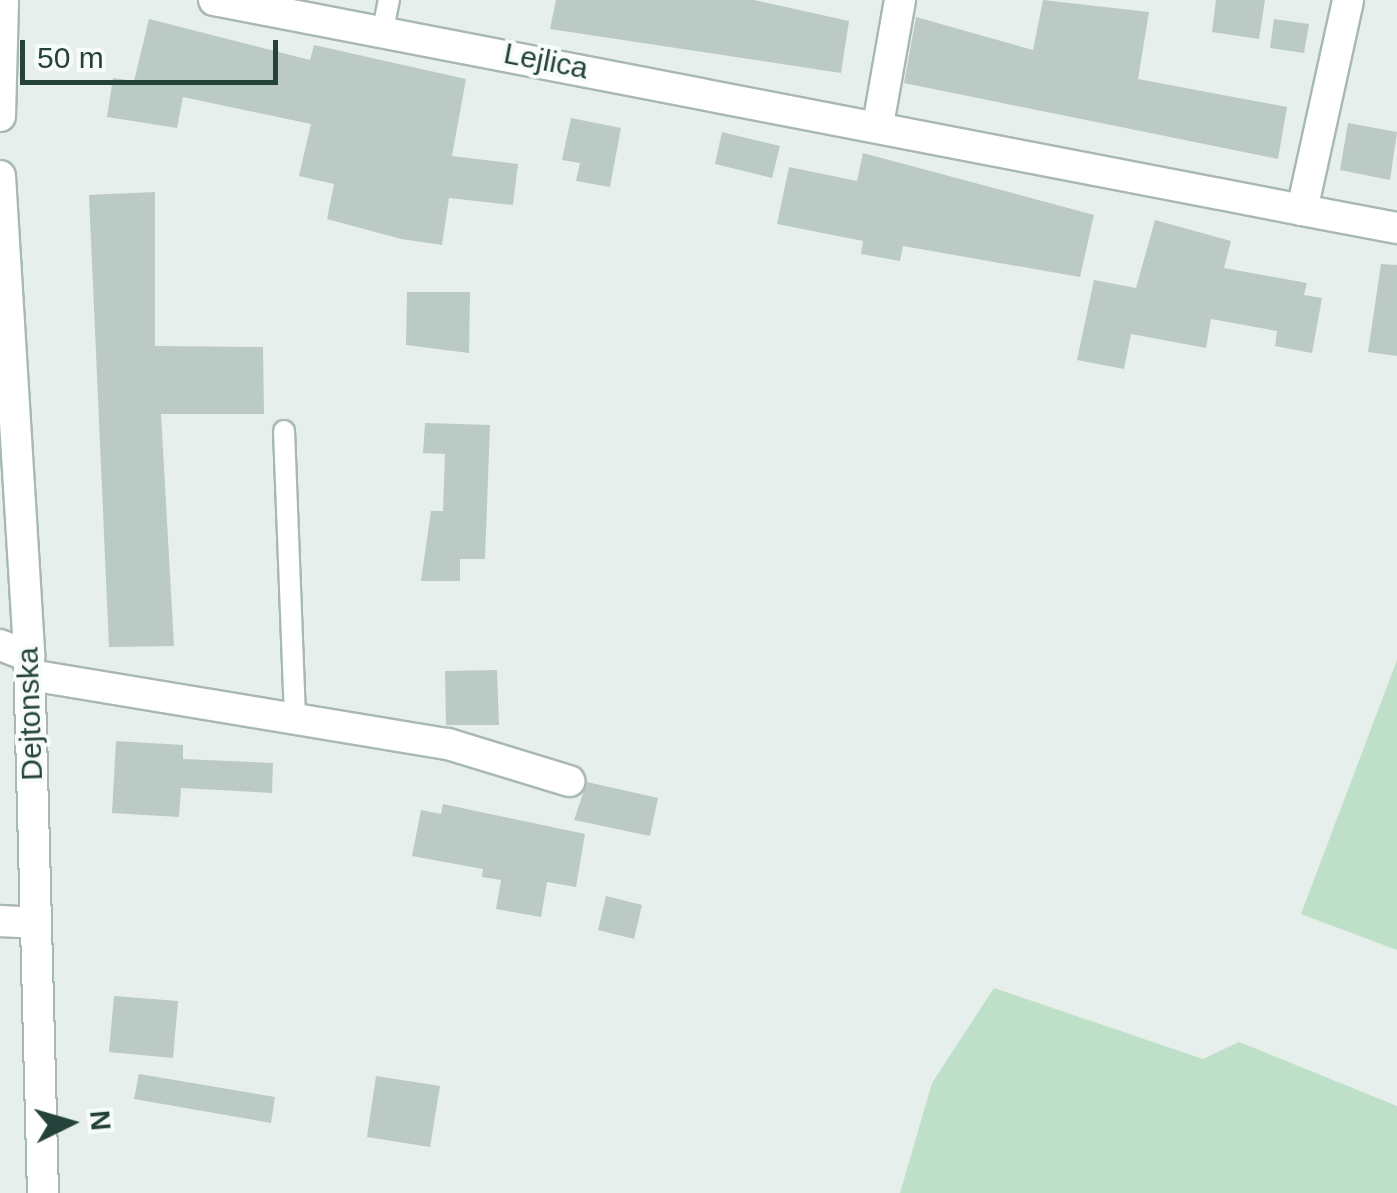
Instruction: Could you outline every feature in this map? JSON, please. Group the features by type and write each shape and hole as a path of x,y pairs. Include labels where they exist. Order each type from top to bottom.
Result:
{"street":[{"path":"0,116 3,0"},
{"name":"Lejlica","path":"214,0 386,15 878,125 1397,228"},
{"path":"878,125 900,0"},
{"path":"1302,210 1348,0"},
{"name":"Dejtonska","path":"0,176 30,666 43,1193"},
{"path":"0,644 30,666 296,719 448,744 569,782"},
{"path":"0,921 35,923"}],"lane":[{"path":"284,430 296,719"}],"green space":[{"path":"1397,660 1397,950 1301,914"},
{"path":"994,988 1203,1059 1239,1042 1397,1106 1397,1193 900,1193 932,1083"}],"building":[{"path":"556,0 754,0 849,21 841,73 550,29"},
{"path":"1043,0 1149,12 1138,79 1287,107 1278,159 904,83 916,17 1033,50"},
{"path":"1216,0 1265,0 1259,39 1212,32"},
{"path":"149,19 310,60 314,45 466,79 452,156 518,164 513,205 449,198 442,245 401,239 327,219 334,184 299,176 311,124 183,97 177,128 107,117 113,78 134,81"},
{"path":"1274,19 1309,24 1304,53 1270,48"},
{"path":"571,118 621,128 610,187 576,181 580,163 562,160"},
{"path":"1348,123 1397,132 1390,180 1340,170"},
{"path":"722,132 780,146 772,178 715,164"},
{"path":"863,153 1094,215 1080,277 903,246 900,261 861,254 863,241 777,224 789,167 857,181"},
{"path":"155,192 155,346 263,347 264,414 161,414 174,646 109,647 89,195"},
{"path":"1155,220 1231,241 1224,268 1307,283 1304,295 1322,298 1312,353 1275,346 1277,331 1211,319 1206,348 1131,334 1124,369 1077,360 1094,280 1136,288"},
{"path":"1381,264 1397,265 1397,356 1368,352"},
{"path":"407,292 470,292 469,353 406,345"},
{"path":"425,423 490,425 485,559 460,559 460,581 421,581 431,511 443,511 445,454 423,453"},
{"path":"497,670 499,725 446,725 445,671"},
{"path":"116,741 183,745 183,759 273,763 272,793 181,788 179,817 112,813"},
{"path":"587,782 658,798 650,836 574,820"},
{"path":"443,804 585,834 576,887 547,882 541,917 496,909 501,880 482,877 483,869 412,856 421,810 441,814"},
{"path":"606,896 642,905 634,939 598,930"},
{"path":"114,996 178,1001 173,1058 109,1052"},
{"path":"139,1074 275,1097 271,1123 134,1099"},
{"path":"376,1076 440,1086 430,1147 367,1137"}]}
